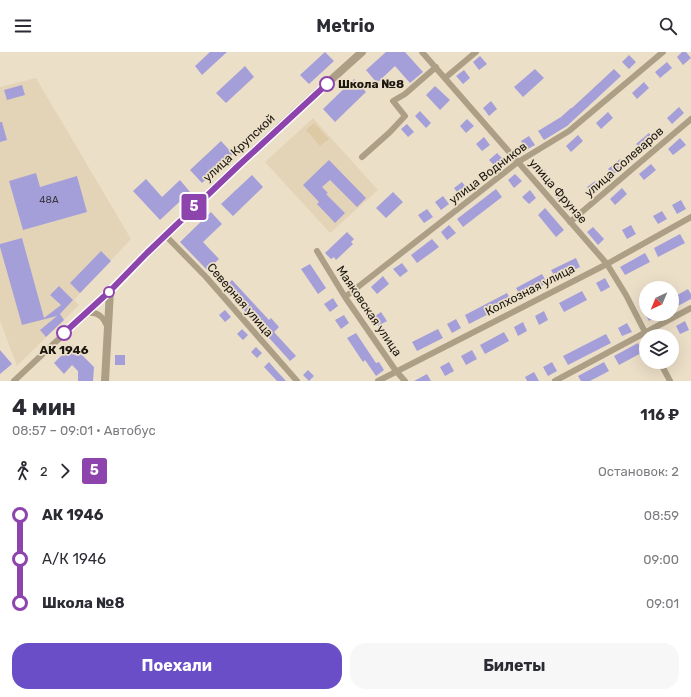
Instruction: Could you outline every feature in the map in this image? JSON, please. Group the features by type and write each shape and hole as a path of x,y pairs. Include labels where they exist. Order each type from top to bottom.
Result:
{"street":[{"name":"улица Крупской","path":"14,381 110,291 165,235 247,157 362,52"},
{"name":"улица Фрунзе","path":"422,52 607,264 626,295 643,329"},
{"path":"445,78 476,52"},
{"name":"улица Водников","path":"345,297 518,162 569,131 663,52"},
{"path":"362,156 390,132 405,116 393,101 405,94 436,67"},
{"name":"улица Солеваров","path":"570,222 691,119"},
{"name":"Колхозная улица","path":"378,381 607,264 691,217"},
{"name":"Северная улица","path":"165,235 206,277 297,381"},
{"name":"Маяковская улица","path":"317,251 345,297 396,371 406,381"},
{"path":"105,381 110,291"},
{"path":"655,329 691,308"},
{"path":"85,314 97,314 104,319 108,329"},
{"path":"555,381 639,338"},
{"path":"664,369 670,381"}],"shaded area":[{"path":"36,78 131,239 74,300 79,305 17,366 0,321 0,87"},
{"path":"313,118 378,190 330,233 265,162"},
{"path":"314,123 329,139 320,146 306,130"}],"building":[{"path":"210,52 227,52 202,75 195,66"},
{"path":"325,52 334,61 309,84 300,75"},
{"path":"386,52 405,52 423,72 410,83 395,66 377,83 366,70"},
{"path":"682,52 686,52 691,58 683,65 677,57"},
{"path":"629,55 636,62 629,69 622,62"},
{"path":"480,56 487,64 479,70 473,62"},
{"path":"667,62 672,68 660,78 655,72"},
{"path":"245,66 254,77 226,103 216,93"},
{"path":"535,69 544,78 523,97 514,87"},
{"path":"614,69 621,76 567,126 544,140 538,131 561,117"},
{"path":"464,70 470,78 463,84 456,76"},
{"path":"354,79 366,92 335,122 323,109"},
{"path":"644,82 649,88 637,99 632,93"},
{"path":"22,85 25,95 7,100 4,90"},
{"path":"435,86 450,100 440,110 426,95"},
{"path":"491,101 497,109 489,116 483,108"},
{"path":"679,107 684,113 672,124 667,118"},
{"path":"420,111 431,123 426,128 415,116"},
{"path":"608,112 613,118 601,129 596,123"},
{"path":"467,119 474,126 466,133 460,126"},
{"path":"0,122 2,122 7,140 0,142"},
{"path":"407,124 414,132 408,137 401,129"},
{"path":"649,133 654,139 642,150 636,144"},
{"path":"578,135 583,141 571,152 566,146"},
{"path":"529,136 535,145 526,150 521,141"},
{"path":"484,137 490,145 482,151 476,144"},
{"path":"680,138 686,145 673,155 668,149"},
{"path":"221,141 233,154 202,183 190,170"},
{"path":"497,153 504,160 496,167 489,160"},
{"path":"620,159 625,165 613,175 608,169"},
{"path":"329,160 366,198 357,207 330,180 322,187 328,193 326,194 345,213 335,223 317,204 319,202 303,185"},
{"path":"651,164 656,170 644,180 639,174"},
{"path":"544,169 554,182 548,187 538,174"},
{"path":"36,173 40,187 77,176 87,212 23,230 9,181"},
{"path":"515,174 522,181 514,188 508,180"},
{"path":"252,175 263,187 233,216 221,204"},
{"path":"146,179 162,197 180,180 190,192 160,220 133,191"},
{"path":"595,181 601,188 594,195 587,187"},
{"path":"462,182 468,190 460,196 454,188"},
{"path":"622,188 627,194 615,205 610,199"},
{"path":"496,189 502,197 463,227 457,219"},
{"path":"530,190 536,198 529,204 522,197"},
{"path":"393,192 403,202 386,218 376,208"},
{"path":"563,192 574,205 568,210 557,198"},
{"path":"443,196 449,204 441,210 435,202"},
{"path":"681,200 686,209 677,214 672,205"},
{"path":"545,208 564,230 556,237 538,215"},
{"path":"427,209 433,217 424,223 418,215"},
{"path":"662,211 667,219 658,224 653,216"},
{"path":"211,212 222,224 203,242 219,259 207,270 180,242"},
{"path":"449,225 456,233 447,240 441,232"},
{"path":"631,225 636,234 627,239 622,230"},
{"path":"593,227 604,239 598,245 587,232"},
{"path":"347,232 354,239 351,242 353,244 336,260 334,257 331,259 325,253"},
{"path":"680,234 685,243 658,257 654,248"},
{"path":"22,238 44,318 61,305 50,295 59,286 73,300 60,314 64,320 46,337 40,330 57,316 22,325 0,247 0,244"},
{"path":"432,239 439,247 417,263 411,255"},
{"path":"101,251 111,261 80,293 70,283"},
{"path":"645,253 650,262 625,275 620,267"},
{"path":"576,258 580,267 556,279 551,270"},
{"path":"402,263 408,271 400,277 393,269"},
{"path":"310,264 326,288 318,294 301,269"},
{"path":"542,274 547,283 521,297 516,288"},
{"path":"383,276 389,284 377,294 371,287"},
{"path":"605,278 610,287 601,292 596,283"},
{"path":"232,280 269,320 271,318 279,327 274,332 296,356 290,361 224,288"},
{"path":"688,289 691,294 691,299 679,305 679,294"},
{"path":"582,291 587,300 564,312 559,303"},
{"path":"507,293 512,302 469,324 465,315"},
{"path":"333,298 338,306 330,312 324,304"},
{"path":"225,310 231,317 225,322 219,315"},
{"path":"544,311 548,320 539,325 535,316"},
{"path":"381,312 387,321 378,326 372,318"},
{"path":"344,315 349,323 341,329 335,320"},
{"path":"456,319 461,328 452,333 447,324"},
{"path":"685,321 689,330 680,334 679,329 676,326"},
{"path":"523,322 527,331 518,336 514,327"},
{"path":"627,323 632,332 622,336 618,328"},
{"path":"242,329 248,335 243,340 237,334"},
{"path":"438,329 443,338 417,351 412,342"},
{"path":"504,332 509,341 485,354 480,345"},
{"path":"356,333 376,363 379,362 384,370 376,376 365,360 363,362 347,338"},
{"path":"606,334 611,343 568,365 563,356"},
{"path":"638,343 639,345 639,354 619,365 614,356"},
{"path":"72,345 94,367 93,381 78,381 78,371 72,365 64,374 54,363"},
{"path":"256,347 262,353 257,358 251,352"},
{"path":"0,350 12,364 0,374"},
{"path":"472,350 477,359 466,365 461,356"},
{"path":"115,355 125,355 125,365 115,365"},
{"path":"269,362 286,381 277,381 264,367"},
{"path":"449,362 454,371 445,376 440,367"},
{"path":"552,362 557,371 548,376 543,367"},
{"path":"604,362 609,371 590,381 581,381 578,376"},
{"path":"308,370 314,376 309,381 303,375"},
{"path":"534,372 539,381 527,381 525,377"},
{"path":"427,374 431,381 414,381"}],"bus line":[{"name":"5","path":"64,333 110,291 147,253 237,167 327,84"}],"place":[{"name":"Школа №8","path":"327,84"},
{"name":"АК 1946","path":"64,333"}]}
